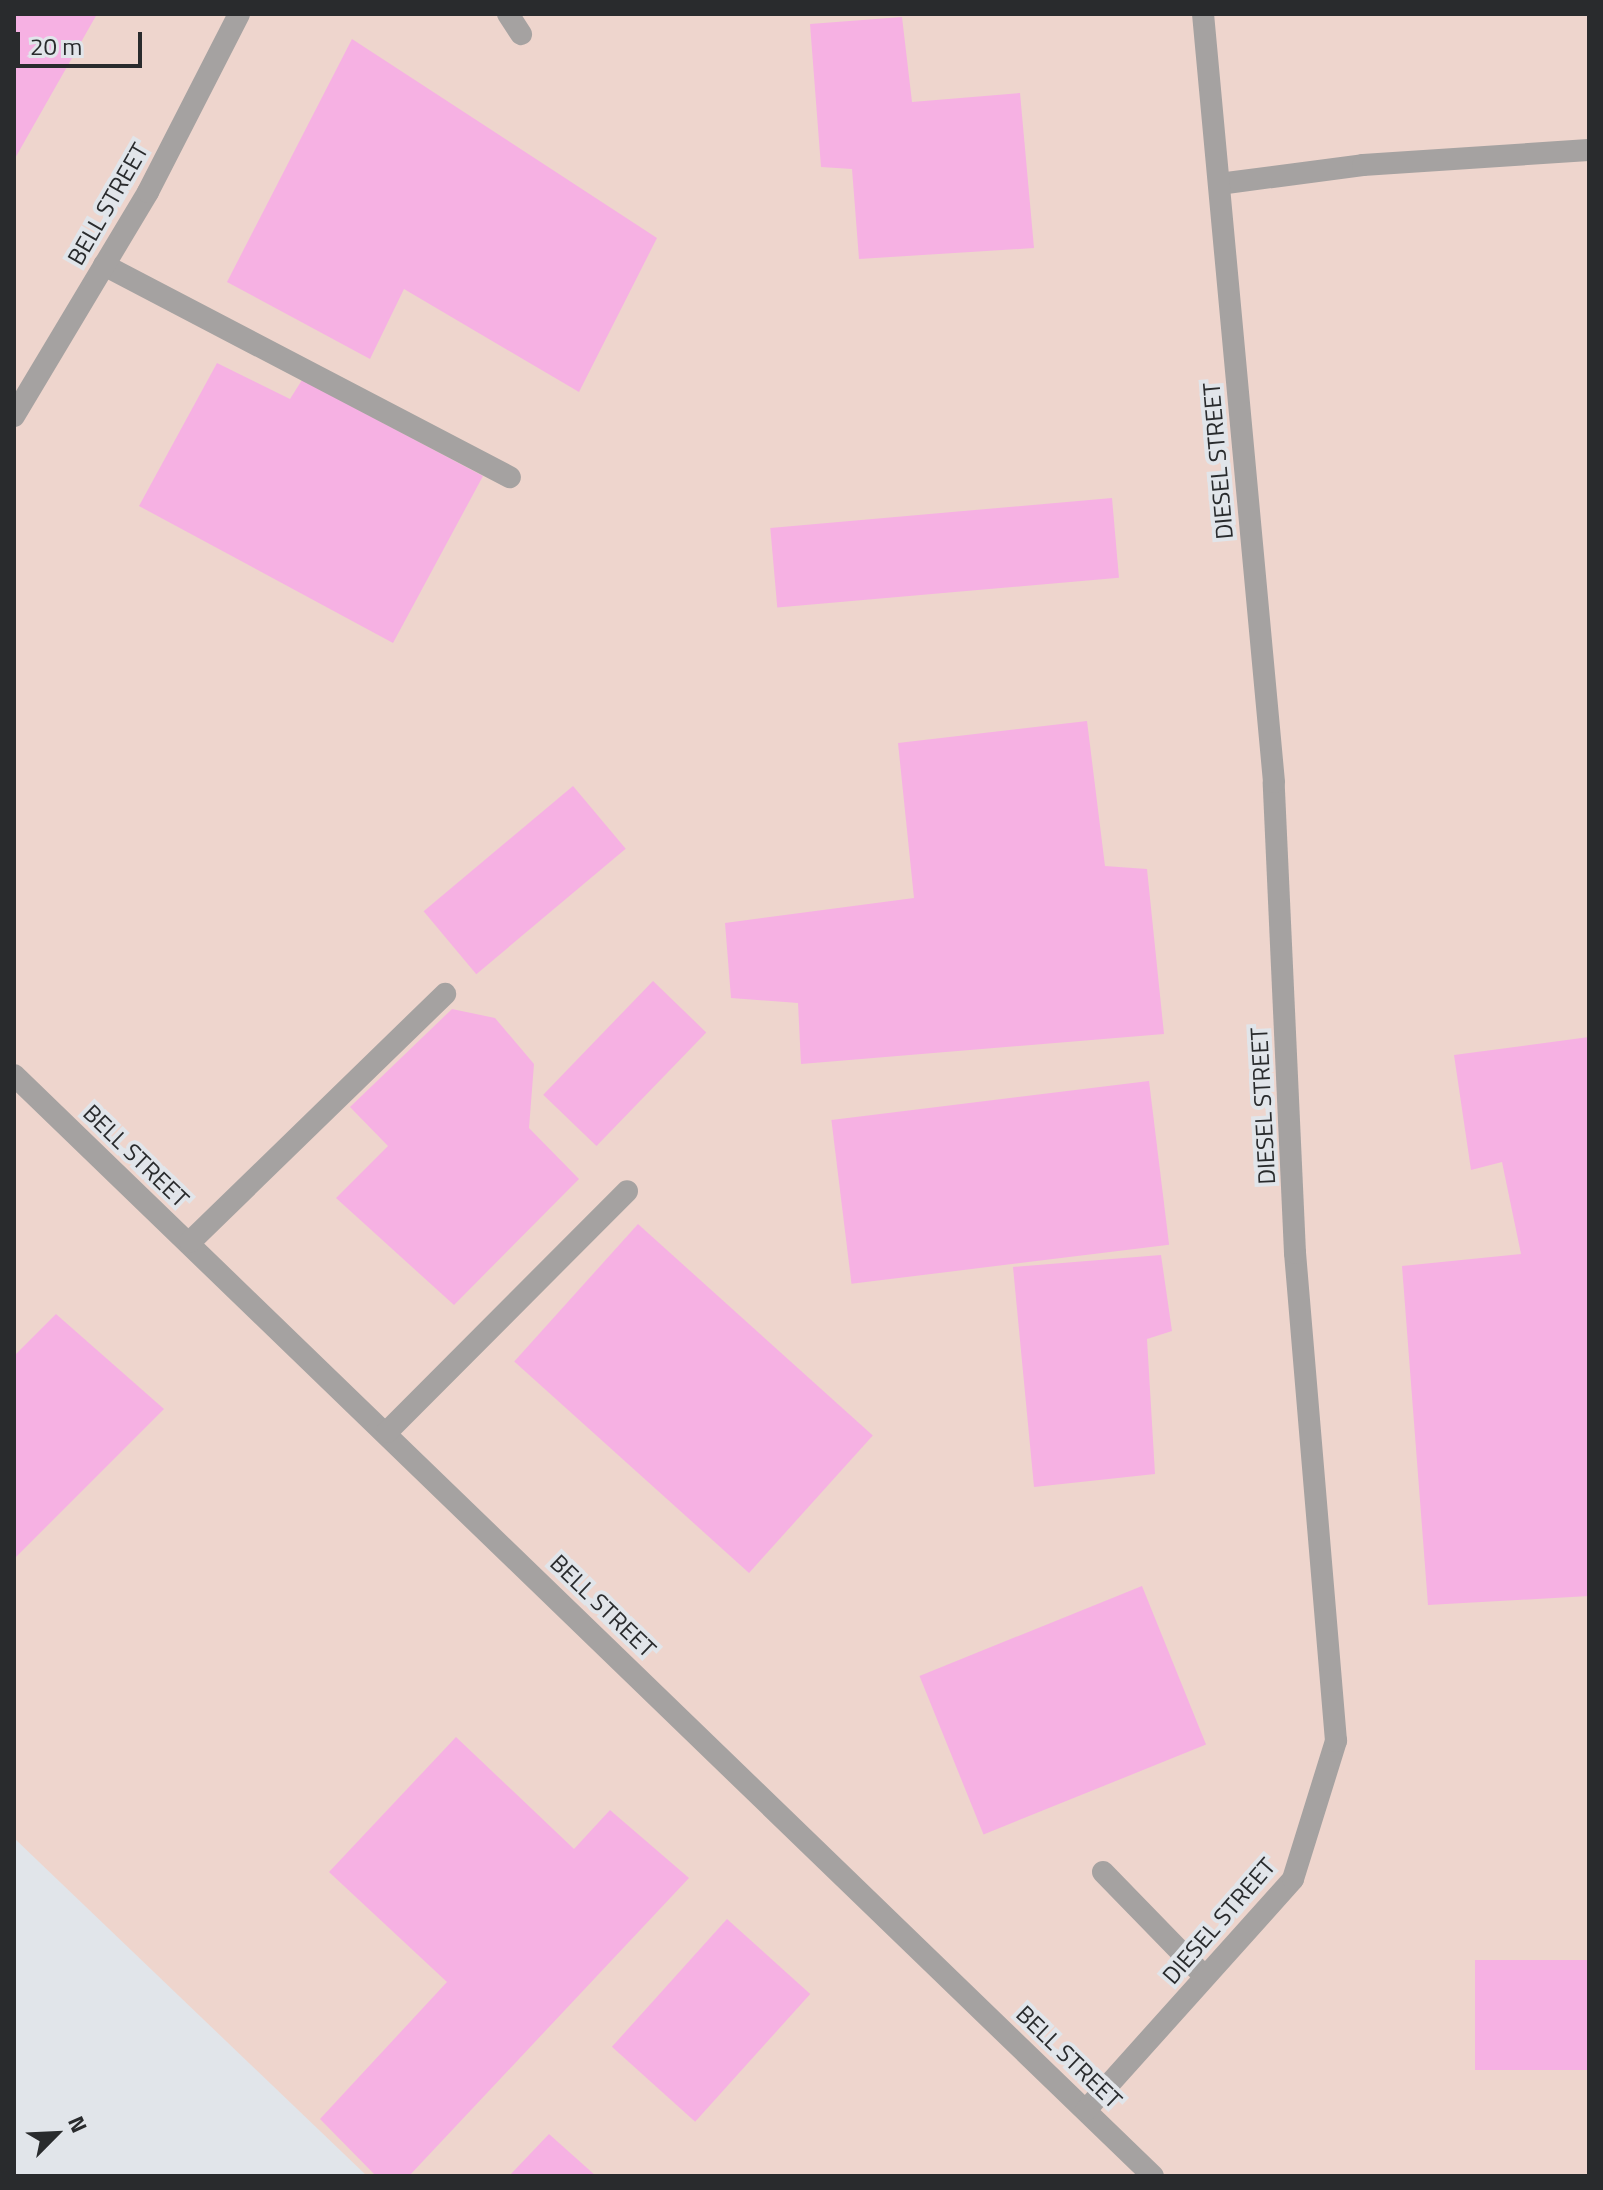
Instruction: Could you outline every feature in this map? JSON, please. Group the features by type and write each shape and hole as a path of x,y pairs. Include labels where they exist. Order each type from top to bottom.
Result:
{"lane":[{"name":"BELL STREET","path":"14,416 104,265 239,14"},
{"path":"508,14 521,34"},
{"name":"DIESEL STREET","path":"1086,2110 1293,1879 1336,1741 1295,1253 1274,782 1203,14"},
{"path":"1219,184 1363,165 1589,150"},
{"path":"104,265 510,477"},
{"path":"190,1242 445,994"},
{"name":"BELL STREET","path":"14,1075 387,1432 1153,2176"},
{"path":"387,1432 627,1191"},
{"path":"1103,1872 1205,1977"}],"shaded area":[{"path":"14,14 1589,14 1589,2176 367,2176 14,1838"}],"building":[{"path":"14,14 97,14 14,160"},
{"path":"902,17 912,102 1020,93 1034,248 859,259 852,169 821,167 810,24"},
{"path":"352,39 657,238 579,392 404,289 370,359 227,282"},
{"path":"217,363 290,399 302,380 483,476 393,643 139,506"},
{"path":"1112,498 1119,578 777,608 770,528"},
{"path":"1087,721 1105,866 1147,869 1164,1034 801,1064 798,1003 731,998 725,923 914,898 898,743"},
{"path":"573,786 626,849 476,974 424,911"},
{"path":"653,981 706,1032 596,1146 543,1095"},
{"path":"452,1009 495,1018 534,1064 529,1128 579,1179 454,1305 336,1198 388,1146 350,1107"},
{"path":"1589,1037 1589,1596 1428,1605 1402,1266 1521,1254 1502,1162 1471,1170 1454,1055"},
{"path":"1149,1081 1169,1245 851,1284 831,1120"},
{"path":"638,1224 873,1435 749,1573 514,1361"},
{"path":"1161,1255 1172,1331 1147,1339 1155,1474 1034,1487 1013,1267"},
{"path":"56,1314 164,1409 14,1559 14,1356"},
{"path":"1142,1586 1206,1745 984,1834 919,1676"},
{"path":"456,1737 574,1849 610,1810 689,1878 409,2176 376,2176 320,2119 447,1982 329,1872"},
{"path":"727,1919 810,1994 695,2122 612,2047"},
{"path":"1475,1960 1589,1960 1589,2070 1475,2070"},
{"path":"549,2134 596,2176 509,2176"}]}
